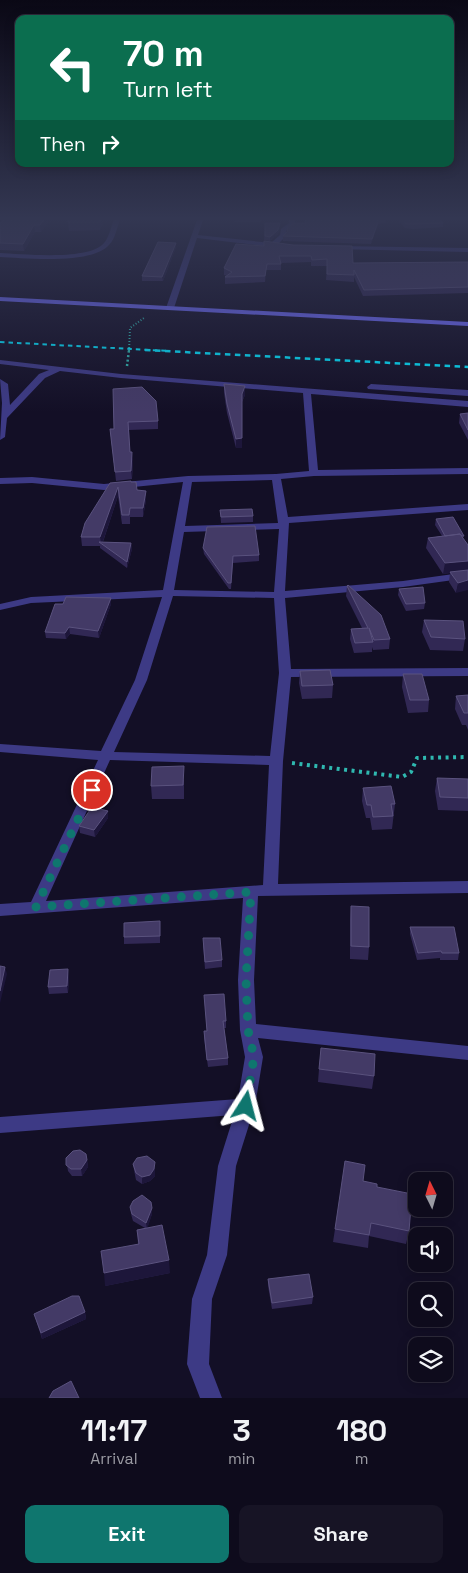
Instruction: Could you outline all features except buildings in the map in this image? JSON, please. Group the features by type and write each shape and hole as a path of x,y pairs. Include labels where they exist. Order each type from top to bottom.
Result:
{"street":[{"path":"166,308 176,282"},
{"path":"2,300 468,324"},
{"path":"0,362 121,376 468,404"},
{"path":"28,365 125,369 294,383 468,393"},
{"path":"3,418 42,376 58,369"},
{"path":"0,381 4,384 6,404 0,437"},
{"path":"307,391 314,473"},
{"path":"0,481 32,480 104,487 188,479 276,477 314,473 468,471"},
{"path":"270,890 276,760 285,673 279,594 284,523 276,477"},
{"path":"36,907 141,680 168,593 188,479"},
{"path":"180,529 284,523 468,507"},
{"path":"0,607 31,600 168,593 279,594 403,584 468,575"},
{"path":"285,673 468,672"},
{"path":"0,748 107,756 276,760"},
{"path":"0,910 270,890 468,887"},
{"path":"211,1398 198,1364 202,1299 216,1255 227,1166 246,1106 254,1057 248,1030 246,980 251,892"},
{"path":"248,1030 468,1053"},
{"path":"0,1125 246,1106"}],"path":[{"path":"125,369 130,360 128,343 130,328 166,308"},
{"path":"276,760 402,777 411,772 417,758 468,757"}],"railway":[{"path":"0,342 169,351"},
{"path":"145,350 468,367"}],"route":[{"path":"92,790 36,907 251,892 246,980 248,1030 254,1057 246,1106"}]}
